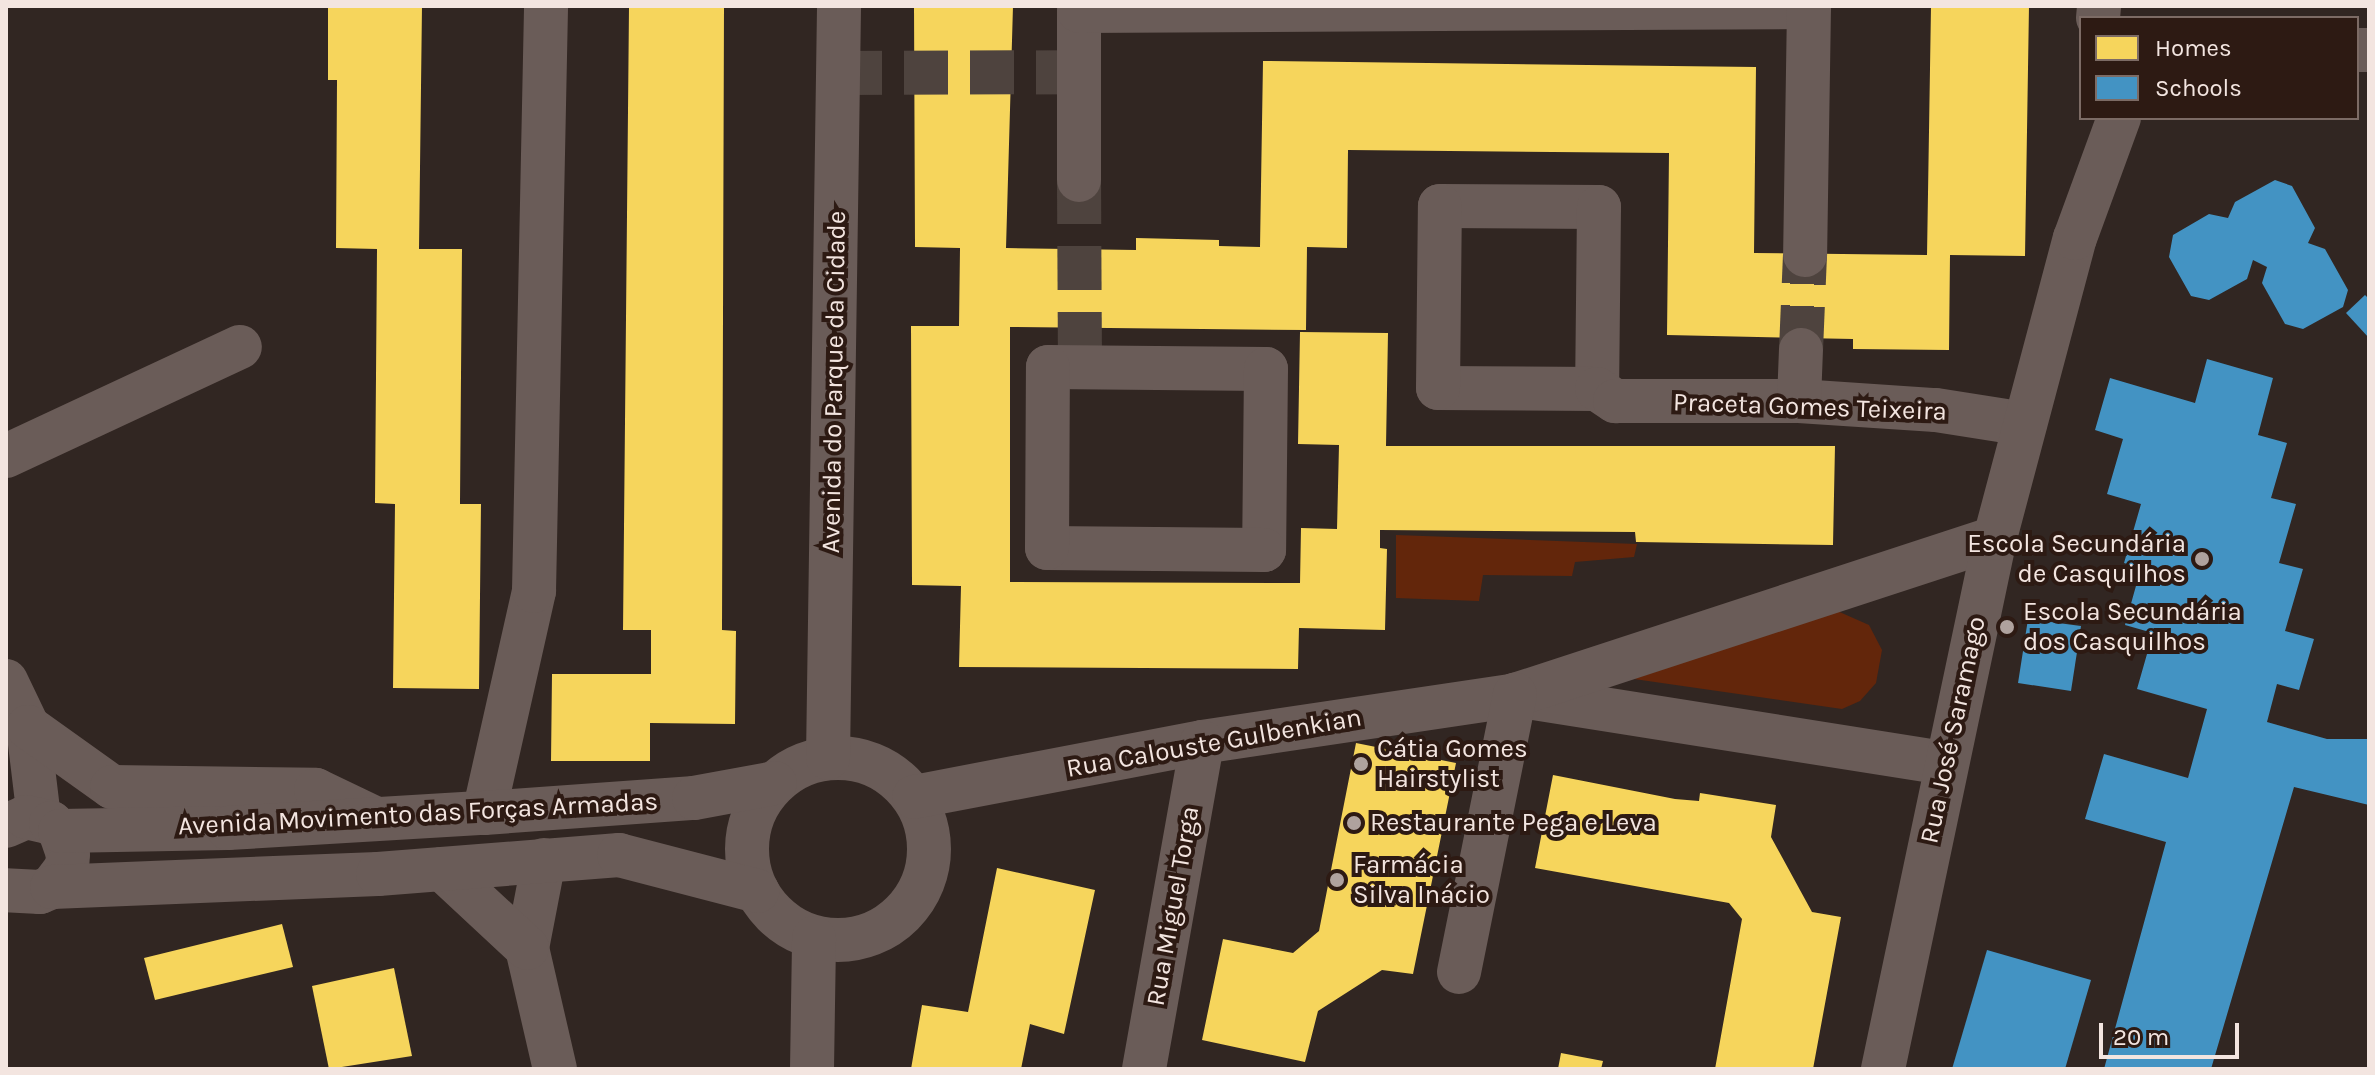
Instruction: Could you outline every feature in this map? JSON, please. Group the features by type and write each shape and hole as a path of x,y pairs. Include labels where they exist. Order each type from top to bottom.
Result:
{"street":[{"path":"484,813 534,591 546,6"},
{"name":"Avenida do Parque da Cidade","path":"828,758 839,6"},
{"path":"1079,180 1079,11 1809,7 1805,255"},
{"name":"Rua José Saramago","path":"1883,1069 1945,763 1995,538 2075,238 2119,120"},
{"name":"Praceta Gomes Teixeira","path":"1597,389 1599,207 1440,206 1438,388 1597,389 1615,401 1799,401 1936,410 2025,424"},
{"path":"6,456 240,347"},
{"path":"1799,401 1801,350"},
{"path":"1048,367 1266,369 1264,550 1047,548 1048,367"},
{"name":"Rua Calouste Gulbenkian","path":"914,797 1202,742 1515,695 1995,538"},
{"path":"6,681 28,727 39,824 112,787 316,790 377,819"},
{"path":"1459,972 1515,695"},
{"name":"Rua Calouste Gulbenkian","path":"1515,695 1945,763"},
{"path":"28,727 112,787"},
{"name":"Rua Miguel Torga","path":"1144,1069 1202,742"},
{"path":"847,757 892,774 914,797 930,842 927,874 906,911 881,931 846,941 814,938 784,924 757,891 746,838 758,803 775,783 816,759 828,758 847,757"},
{"name":"Avenida Movimento das Forças Armadas","path":"39,824 377,819 694,798 775,783"},
{"name":"Avenida Movimento das Forças Armadas","path":"20,888 67,867 39,824"},
{"name":"Avenida Movimento das Forças Armadas","path":"20,888 442,869 619,855 757,891"},
{"path":"544,860 527,948 555,1069"},
{"path":"442,869 527,948"},
{"path":"812,1069 814,938"}],"shaded area":[{"path":"1396,535 1637,544 1634,557 1575,562 1572,576 1483,575 1479,601 1396,598"},
{"path":"1835,610 1869,625 1882,650 1876,683 1860,701 1842,709 1634,679"}],"building: Homes":[{"path":"328,6 422,6 419,249 462,249 460,504 481,504 479,689 393,688 395,504 375,503 377,249 336,248 337,80 328,80"},
{"path":"629,6 724,6 722,630 736,631 735,724 650,723 650,761 551,761 552,674 651,674 651,630 623,630"},
{"path":"914,6 1013,6 1006,248 1136,250 1136,238 1219,240 1219,246 1260,247 1263,61 1756,67 1754,253 1927,255 1931,6 2029,6 2025,256 1950,255 1949,350 1853,349 1853,339 1667,335 1669,153 1348,150 1347,248 1307,247 1306,330 1010,327 1010,582 1300,583 1301,528 1337,529 1339,445 1298,444 1300,332 1388,333 1386,446 1835,446 1833,545 1636,542 1635,532 1380,530 1380,548 1387,549 1385,630 1299,628 1298,669 959,667 961,586 912,585 911,326 959,326 960,248 915,247"},
{"path":"1356,743 1456,763 1413,974 1382,970 1318,1011 1305,1062 1202,1040 1223,939 1293,953 1319,931"},
{"path":"1553,775 1675,799 1699,801 1700,793 1776,805 1771,837 1812,912 1841,917 1813,1069 1715,1069 1742,919 1729,903 1535,868"},
{"path":"997,868 1095,890 1064,1034 1030,1024 1021,1069 911,1069 922,1005 968,1012"},
{"path":"282,924 293,967 155,1000 144,958"},
{"path":"394,968 412,1056 329,1069 312,986"},
{"path":"1561,1053 1603,1061 1601,1069 1558,1069"}],"building: Schools":[{"path":"2275,180 2292,186 2315,228 2308,243 2325,249 2348,290 2343,307 2303,329 2285,324 2262,283 2267,267 2253,260 2247,279 2209,300 2191,296 2169,257 2173,235 2209,214 2228,218 2235,202"},
{"path":"2365,295 2369,299 2369,338 2346,313"},
{"path":"2207,359 2273,378 2258,435 2287,443 2271,498 2296,504 2279,563 2303,569 2285,631 2314,639 2299,690 2277,684 2267,722 2327,739 2369,739 2369,805 2294,787 2211,1069 2104,1069 2166,842 2085,819 2104,754 2188,778 2207,709 2137,689 2153,633 2125,625 2141,568 2124,563 2141,504 2107,494 2123,439 2095,430 2110,378 2195,403"},
{"path":"2028,619 2081,626 2071,691 2018,683"},
{"path":"1987,950 2091,980 2065,1069 1952,1069"}],"tunnel":[{"path":"838,73 1079,72"},
{"path":"1079,180 1080,368"},
{"path":"1801,350 1805,255"}],"place":[{"name":"Escola Secundária de Casquilhos","path":"2202,559"},
{"name":"Escola Secundária dos Casquilhos","path":"2007,627"},
{"name":"Cátia Gomes Hairstylist","path":"1361,764"},
{"name":"Restaurante Pega e Leva","path":"1354,823"},
{"name":"Farmácia Silva Inácio","path":"1337,880"}]}
